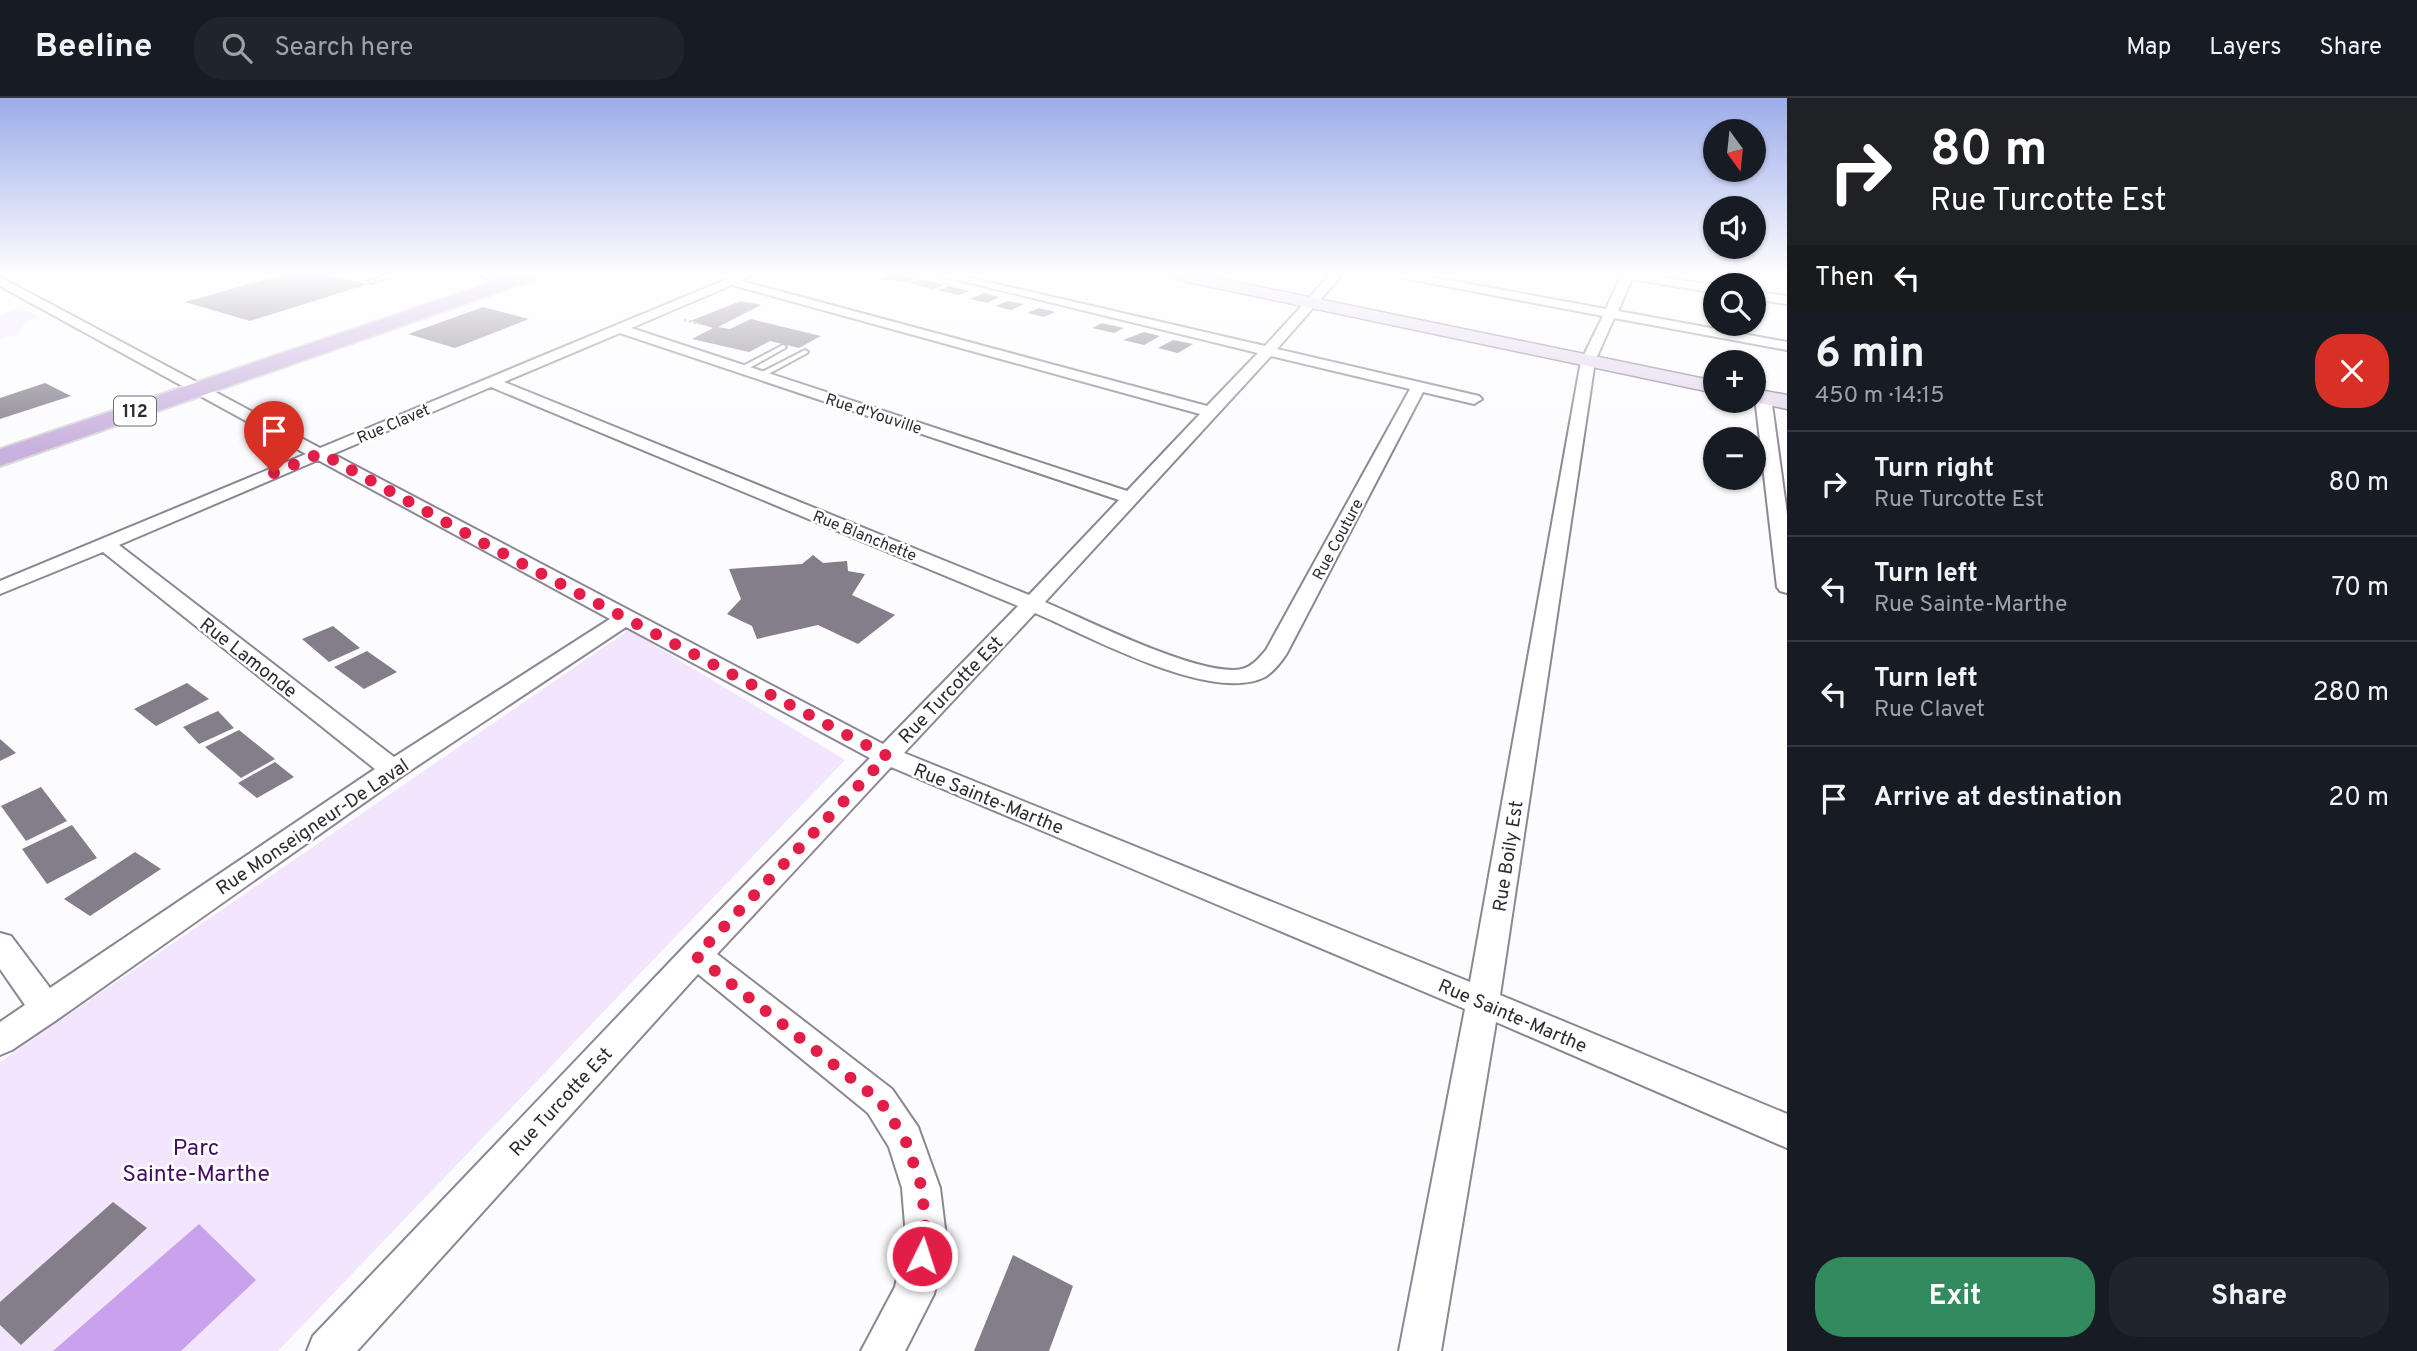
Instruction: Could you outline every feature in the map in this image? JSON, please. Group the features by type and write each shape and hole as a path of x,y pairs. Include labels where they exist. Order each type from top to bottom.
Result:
{"main road":[{"name":"112","path":"0,458 359,333"},
{"path":"1457,333 1703,385"},
{"path":"1766,398 1787,402"}],"street":[{"name":"Rue Sainte-Marthe","path":"99,333 485,544 887,756 1483,1002 1787,1131"},
{"name":"Rue Clavet","path":"0,589 606,333"},
{"name":"Rue d'Youville","path":"635,333 1130,498"},
{"path":"922,333 1210,412"},
{"path":"1195,333 1474,399"},
{"name":"Rue Turcotte Est","path":"328,1351 696,956 1032,604 1283,333"},
{"name":"Rue Boily Est","path":"1420,1351 1483,1002 1587,361 1600,333"},
{"path":"1720,333 1787,346"},
{"name":"Rue Blanchette","path":"491,382 1179,667 1212,676 1240,677"},
{"name":"Rue Couture","path":"1240,677 1259,671 1276,653 1419,386"},
{"path":"1763,413 1779,470 1787,587"},
{"name":"Rue Lamonde","path":"105,544 393,770"},
{"name":"Rue Monseigneur-De Laval","path":"0,1040 393,770 627,617"},
{"path":"0,945 46,1009"},
{"path":"696,956 880,1101 905,1139 922,1188 926,1237 915,1294 882,1351"}],"lane":[{"path":"741,369 783,347"},
{"path":"760,375 805,352"}],"green space":[{"path":"0,333 17,333 16,335 0,339"},
{"name":"Parc Sainte-Marthe","path":"629,630 845,760 278,1351 0,1351 0,1062"}],"shaded area":[{"path":"199,1224 256,1280 181,1351 53,1351"}],"building":[{"path":"409,333 492,333 455,348"},
{"path":"703,333 811,333 821,336 799,348 770,341 749,352 692,339"},
{"path":"1140,333 1160,336 1144,345 1123,340"},
{"path":"1173,340 1193,344 1178,353 1158,348"},
{"path":"45,383 71,396 0,419 0,398"},
{"path":"813,555 823,563 847,561 848,571 865,574 852,595 895,615 858,644 818,625 757,639 752,626 727,614 741,599 729,569 802,564"},
{"path":"333,626 360,648 329,662 302,639"},
{"path":"367,651 397,672 364,689 334,667"},
{"path":"187,683 209,699 156,726 134,709"},
{"path":"218,711 234,728 199,744 183,727"},
{"path":"239,730 275,759 241,778 205,747"},
{"path":"0,739 16,753 0,761"},
{"path":"275,762 294,777 257,798 238,783"},
{"path":"41,787 67,821 26,841 1,806"},
{"path":"72,825 97,858 47,884 22,849"},
{"path":"135,852 161,869 90,916 64,899"},
{"path":"113,1202 147,1228 21,1345 0,1325 0,1302"},
{"path":"1013,1255 1073,1286 1049,1351 974,1351"}],"route":[{"path":"274,473 321,453 485,544 887,756 696,956 880,1101 905,1139 922,1188 926,1237 922,1256"}]}
